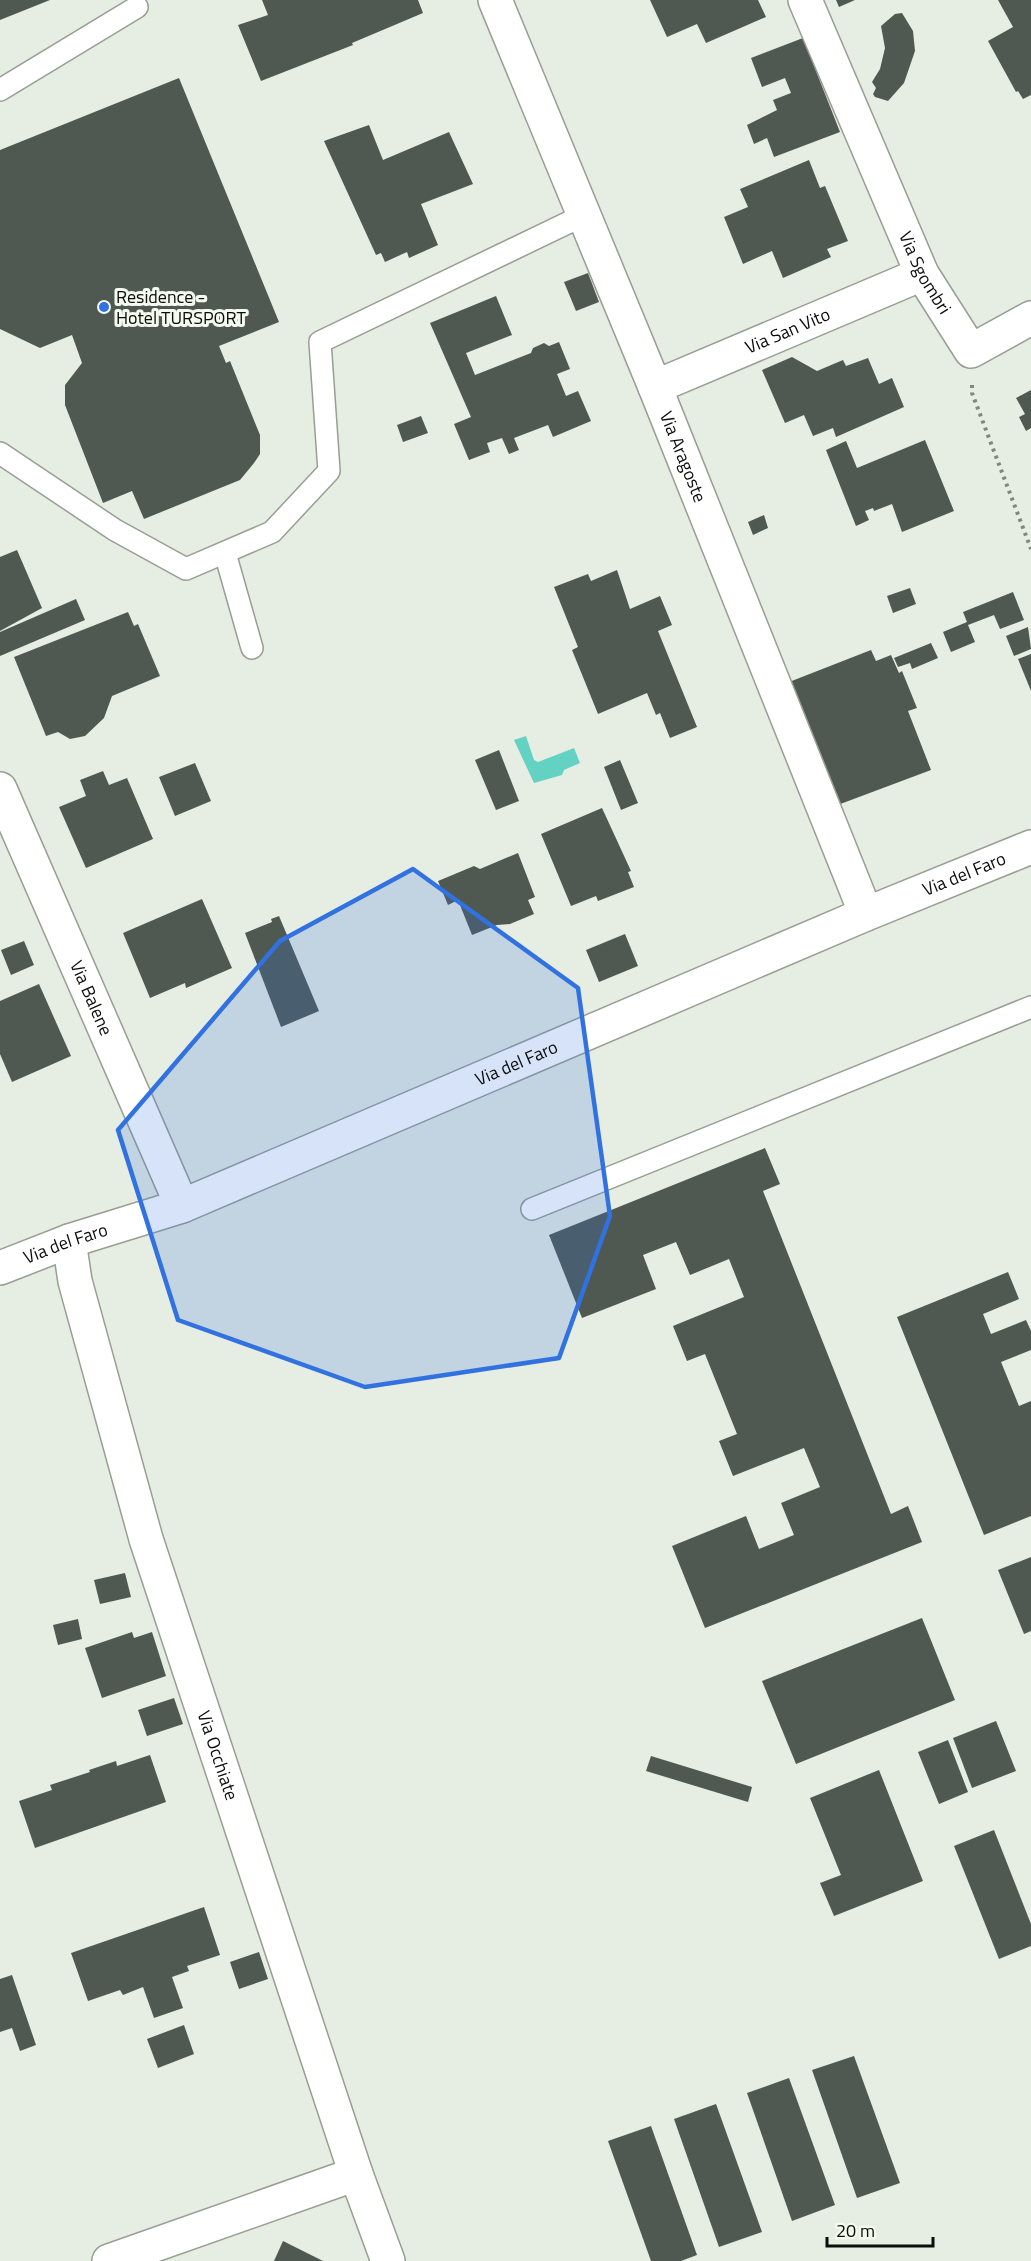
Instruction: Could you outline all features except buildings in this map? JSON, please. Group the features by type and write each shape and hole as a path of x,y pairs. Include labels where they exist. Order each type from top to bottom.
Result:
{"street":[{"name":"Via Aragoste","path":"495,0 655,387 866,914"},
{"name":"Via Sgombri","path":"805,0 922,274 971,351"},
{"name":"Via San Vito","path":"655,387 922,274"},
{"path":"971,351 1031,318"},
{"name":"Via Balene","path":"0,789 182,1206"},
{"name":"Via del Faro","path":"0,1268 69,1241 182,1206 866,914 1031,847"},
{"name":"Via Occhiate","path":"69,1241 75,1281 146,1539 356,2174 388,2261"},
{"path":"109,2261 356,2174"}],"lane":[{"path":"0,90 137,6"},
{"path":"0,453 115,530 186,569 272,532 329,471 320,342 584,215"},
{"path":"225,553 252,648"},
{"path":"532,1209 1031,1007"}],"path":[{"path":"971,351 972,393 1031,549"}],"highlighted area":[{"path":"413,869 578,988 610,1216 559,1358 365,1387 178,1320 118,1130 280,941"}],"water":[{"path":"526,736 534,760 538,762 574,748 580,763 564,770 562,775 534,783 514,740"}],"place":[{"name":"Residence - Hotel TURSPORT","path":"104,307"}]}
